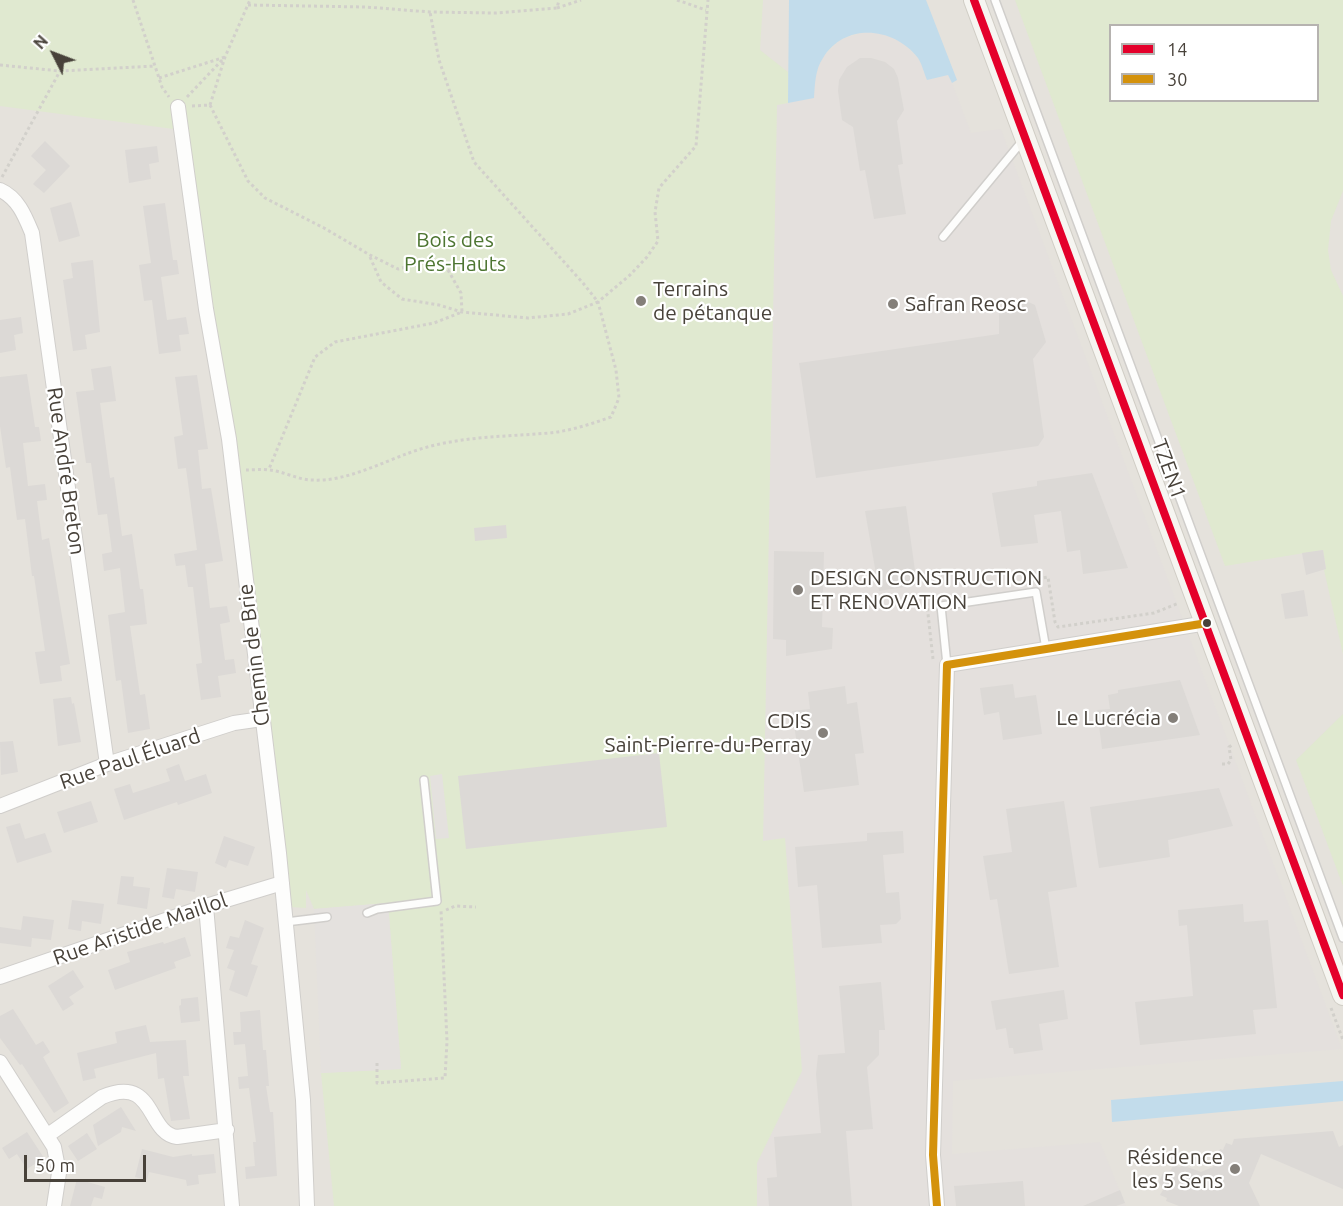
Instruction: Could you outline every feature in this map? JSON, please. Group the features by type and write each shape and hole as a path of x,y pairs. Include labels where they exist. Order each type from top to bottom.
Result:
{"street":[{"path":"974,0 1207,623 1343,995"},
{"name":"Chemin de Brie","path":"178,107 206,309 229,439 282,883 303,1100 308,1206"},
{"name":"Rue André Breton","path":"0,184 23,210 32,233 107,764"},
{"path":"937,1206 933,1139 947,665 1207,623"},
{"name":"Rue Paul Éluard","path":"0,806 107,764 234,723 262,719"},
{"name":"Rue Aristide Maillol","path":"0,977 206,906 282,883"},
{"path":"206,906 232,1206"},
{"path":"0,1062 54,1147 59,1173 54,1206"},
{"path":"48,1135 102,1097 122,1092 132,1094 146,1103 164,1133 170,1136 227,1130"}],"lane":[{"name":"TZEN1","path":"994,0 1343,938"},
{"path":"943,237 1025,137"},
{"path":"947,665 941,606 1036,592 1046,649"},
{"path":"366,913 377,909 438,901 424,780"},
{"path":"286,922 327,917"}],"path":[{"path":"133,0 164,90 178,107"},
{"path":"250,0 225,57 210,105 248,181 265,198 398,269 427,262 448,270 461,292 462,312"},
{"path":"557,8 559,0"},
{"path":"248,5 366,7 430,12 496,13 557,8 581,0"},
{"path":"677,0 706,10"},
{"path":"370,255 381,282 402,299 439,305 462,312 528,318 568,314 598,302 630,275 658,241 655,212 658,188 696,146 708,0"},
{"path":"232,471 268,470 313,480 339,477 376,467 410,452 445,443 495,436 551,433 588,425 611,417 619,398 616,370 598,302 474,162 439,60 430,12"},
{"path":"159,78 225,57"},
{"path":"178,107 225,57"},
{"path":"0,65 60,71 155,66"},
{"path":"0,184 60,71"},
{"path":"178,107 210,105"},
{"path":"268,470 315,357 335,342 434,323 462,312"},
{"path":"1221,764 1228,764 1231,760 1229,747 1234,744"},
{"path":"377,1064 377,1083 446,1078 447,1041 441,911 438,901"},
{"path":"441,911 455,906 476,907"}],"shaded area":[{"path":"0,0 1343,0 1343,1206 0,1206"},
{"path":"861,33 883,33 902,42 919,59 949,75 971,133 1001,129 1342,1049 953,1081 952,1154 1100,1142 1126,1206 757,1206 756,1163 802,1071 785,839 763,841 777,105 813,98 815,75 823,57 840,40"},
{"path":"442,774 449,838 436,839 430,776"},
{"path":"388,903 401,1069 321,1073 314,909"}],"green space":[{"name":"Bois des Prés-Hauts","path":"0,0 763,0 760,50 788,72 788,103 777,105 763,841 785,838 802,1071 757,1163 757,1206 334,1206 321,1073 401,1069 388,903 314,909 306,890 306,908 290,907 181,130 0,106"},
{"path":"1015,0 1343,0 1343,191 1331,221 1328,250 1331,270 1343,296 1343,654 1324,570 1326,569 1323,550 1225,566"},
{"path":"1343,714 1343,886 1296,760"}],"water":[{"path":"789,0 926,0 957,80 952,83 948,75 927,80 918,58 896,40 870,33 856,34 832,46 823,58 817,72 814,98 788,103"},
{"path":"1343,1081 1343,1101 1112,1122 1111,1100"}],"building":[{"path":"860,58 885,62 894,69 898,78 904,110 897,121 903,164 898,165 906,214 874,219 865,170 860,171 853,127 842,120 838,91 839,80 847,67"},
{"path":"45,141 70,166 44,193 33,184 46,170 31,156"},
{"path":"157,146 159,162 149,164 151,179 129,183 125,150"},
{"path":"71,202 80,236 59,242 50,208"},
{"path":"165,203 173,260 177,260 179,274 161,277 167,320 186,317 189,334 179,335 181,351 159,354 152,300 144,301 139,265 151,263 143,206"},
{"path":"93,260 100,332 85,335 87,349 73,351 63,280 73,278 71,263"},
{"path":"1017,300 1035,305 1046,342 1033,359 1044,437 1038,446 816,478 799,363 999,334 999,314 1004,307"},
{"path":"21,317 23,333 14,335 16,350 0,353 0,320"},
{"path":"111,366 116,401 100,403 110,478 114,477 122,536 132,534 140,589 143,589 147,624 130,626 140,695 145,694 150,729 128,733 121,680 116,681 108,615 125,612 120,568 104,571 102,554 112,552 107,514 98,515 91,463 86,463 76,392 94,390 91,369"},
{"path":"27,374 35,427 39,427 41,441 23,443 28,486 45,484 47,500 37,501 42,540 49,538 70,664 60,666 62,681 40,684 35,652 45,651 34,576 32,576 25,519 17,520 10,467 6,468 0,426 0,377"},
{"path":"197,375 208,449 198,450 202,489 211,488 223,561 205,564 210,608 227,606 230,622 220,624 225,660 234,659 236,673 218,676 221,697 201,700 196,664 202,663 193,587 188,587 185,565 176,566 174,554 197,550 186,468 178,469 174,437 183,435 175,377"},
{"path":"1092,473 1128,568 1083,574 1080,550 1067,552 1061,511 1034,515 1038,543 1001,547 992,493 1037,486 1037,481"},
{"path":"906,506 917,585 879,591 865,511"},
{"path":"506,525 507,538 475,541 474,528"},
{"path":"1323,550 1326,569 1306,575 1302,553"},
{"name":"DESIGN CONSTRUCTION ET RENOVATION","path":"774,551 824,552 822,627 833,628 832,649 786,656 786,640 773,639"},
{"path":"1304,590 1308,616 1285,619 1281,594"},
{"path":"1180,680 1200,735 1102,749 1097,710 1110,709 1108,695 1118,693 1118,690"},
{"path":"1013,684 1015,698 1036,695 1042,734 1003,740 999,712 984,715 980,688"},
{"name":"CDIS Saint-Pierre-du-Perray","path":"845,686 847,704 857,702 864,753 855,754 859,785 804,792 792,711 810,709 808,692"},
{"path":"71,697 81,742 58,746 53,699"},
{"path":"13,741 18,772 1,775 0,742"},
{"path":"659,753 667,827 466,849 458,776"},
{"path":"179,764 185,781 206,774 212,793 124,820 114,789 130,784 133,793 170,781 166,769"},
{"path":"1219,788 1233,826 1168,840 1170,857 1099,868 1090,807"},
{"path":"91,801 98,822 64,833 57,812"},
{"path":"1064,801 1077,887 1048,892 1059,967 1009,974 997,899 990,900 983,856 1012,852 1006,809"},
{"path":"20,823 25,839 45,833 52,852 17,863 6,827"},
{"path":"903,831 904,853 883,855 886,893 899,892 901,919 896,924 880,925 882,943 822,948 817,885 798,887 795,847 867,841 867,833"},
{"path":"224,836 255,847 248,866 229,860 226,868 215,863"},
{"path":"167,868 198,872 195,892 176,889 174,899 162,897"},
{"path":"121,876 134,877 133,886 150,888 147,909 117,904"},
{"path":"72,900 104,904 101,924 82,921 81,931 68,929"},
{"path":"1243,904 1244,922 1268,920 1277,1008 1253,1010 1256,1034 1140,1045 1135,1002 1193,996 1187,925 1179,926 1178,910"},
{"path":"23,916 54,920 51,940 32,938 31,947 0,943 0,927 21,930"},
{"path":"245,920 264,928 251,964 258,966 247,997 229,990 235,971 227,968 234,950 226,948 230,936 239,938"},
{"path":"185,937 191,956 174,962 176,968 115,990 108,970 130,962 127,952"},
{"path":"73,970 84,987 69,997 74,1004 63,1011 48,986"},
{"path":"881,982 885,1030 879,1030 879,1055 867,1067 873,1129 846,1131 852,1206 769,1206 767,1178 777,1177 774,1137 821,1133 816,1074 818,1055 845,1053 839,986"},
{"path":"1064,990 1068,1019 1039,1024 1043,1050 1014,1054 1013,1048 1009,1048 1006,1028 996,1030 991,1001"},
{"path":"198,997 200,1021 181,1023 179,1006 181,999"},
{"path":"13,1009 36,1045 43,1041 50,1052 43,1057 69,1103 54,1113 22,1064 20,1065 0,1038 0,1016"},
{"path":"260,1010 269,1086 266,1086 270,1112 273,1112 277,1176 246,1179 245,1167 255,1166 253,1142 256,1142 249,1088 239,1089 238,1077 248,1076 245,1044 234,1045 233,1032 241,1032 240,1012"},
{"path":"146,1025 150,1042 186,1040 189,1076 183,1076 190,1119 171,1121 164,1078 158,1079 156,1053 94,1069 96,1078 83,1081 77,1053 117,1043 115,1032"},
{"path":"121,1107 136,1131 122,1127 121,1132 98,1146 93,1125"},
{"name":"Résidence les 5 Sens","path":"1333,1131 1339,1147 1343,1145 1343,1189 1261,1154 1249,1183 1260,1206 1179,1206 1166,1201 1167,1198 1160,1195 1163,1190 1159,1182 1163,1173 1171,1170 1173,1165 1180,1167 1182,1165 1201,1172 1213,1167 1220,1149 1223,1150 1226,1143 1232,1145 1234,1139"},
{"path":"27,1132 44,1158 27,1169 17,1154 9,1159 2,1148"},
{"path":"87,1133 97,1149 78,1161 68,1146"},
{"path":"142,1149 173,1157 214,1154 216,1173 198,1175 199,1184 187,1186 186,1180 149,1172 147,1180 135,1177"},
{"path":"77,1179 105,1187 102,1199 94,1197 91,1206 70,1206"},
{"path":"1023,1181 1025,1206 956,1206 954,1186"},
{"path":"1120,1190 1125,1203 1116,1206 1083,1206"}],"transit line":[{"name":"14","path":"974,0 1343,995"},
{"name":"30","path":"937,1206 933,1155 947,665 1207,623"}],"place":[{"name":"Terrains de pétanque","path":"641,301"},
{"name":"Safran Reosc","path":"893,304"},
{"name":"DESIGN CONSTRUCTION ET RENOVATION","path":"798,590"},
{"name":"Le Lucrécia","path":"1173,718"},
{"name":"CDIS Saint-Pierre-du-Perray","path":"823,733"},
{"name":"Résidence les 5 Sens","path":"1235,1169"}]}
